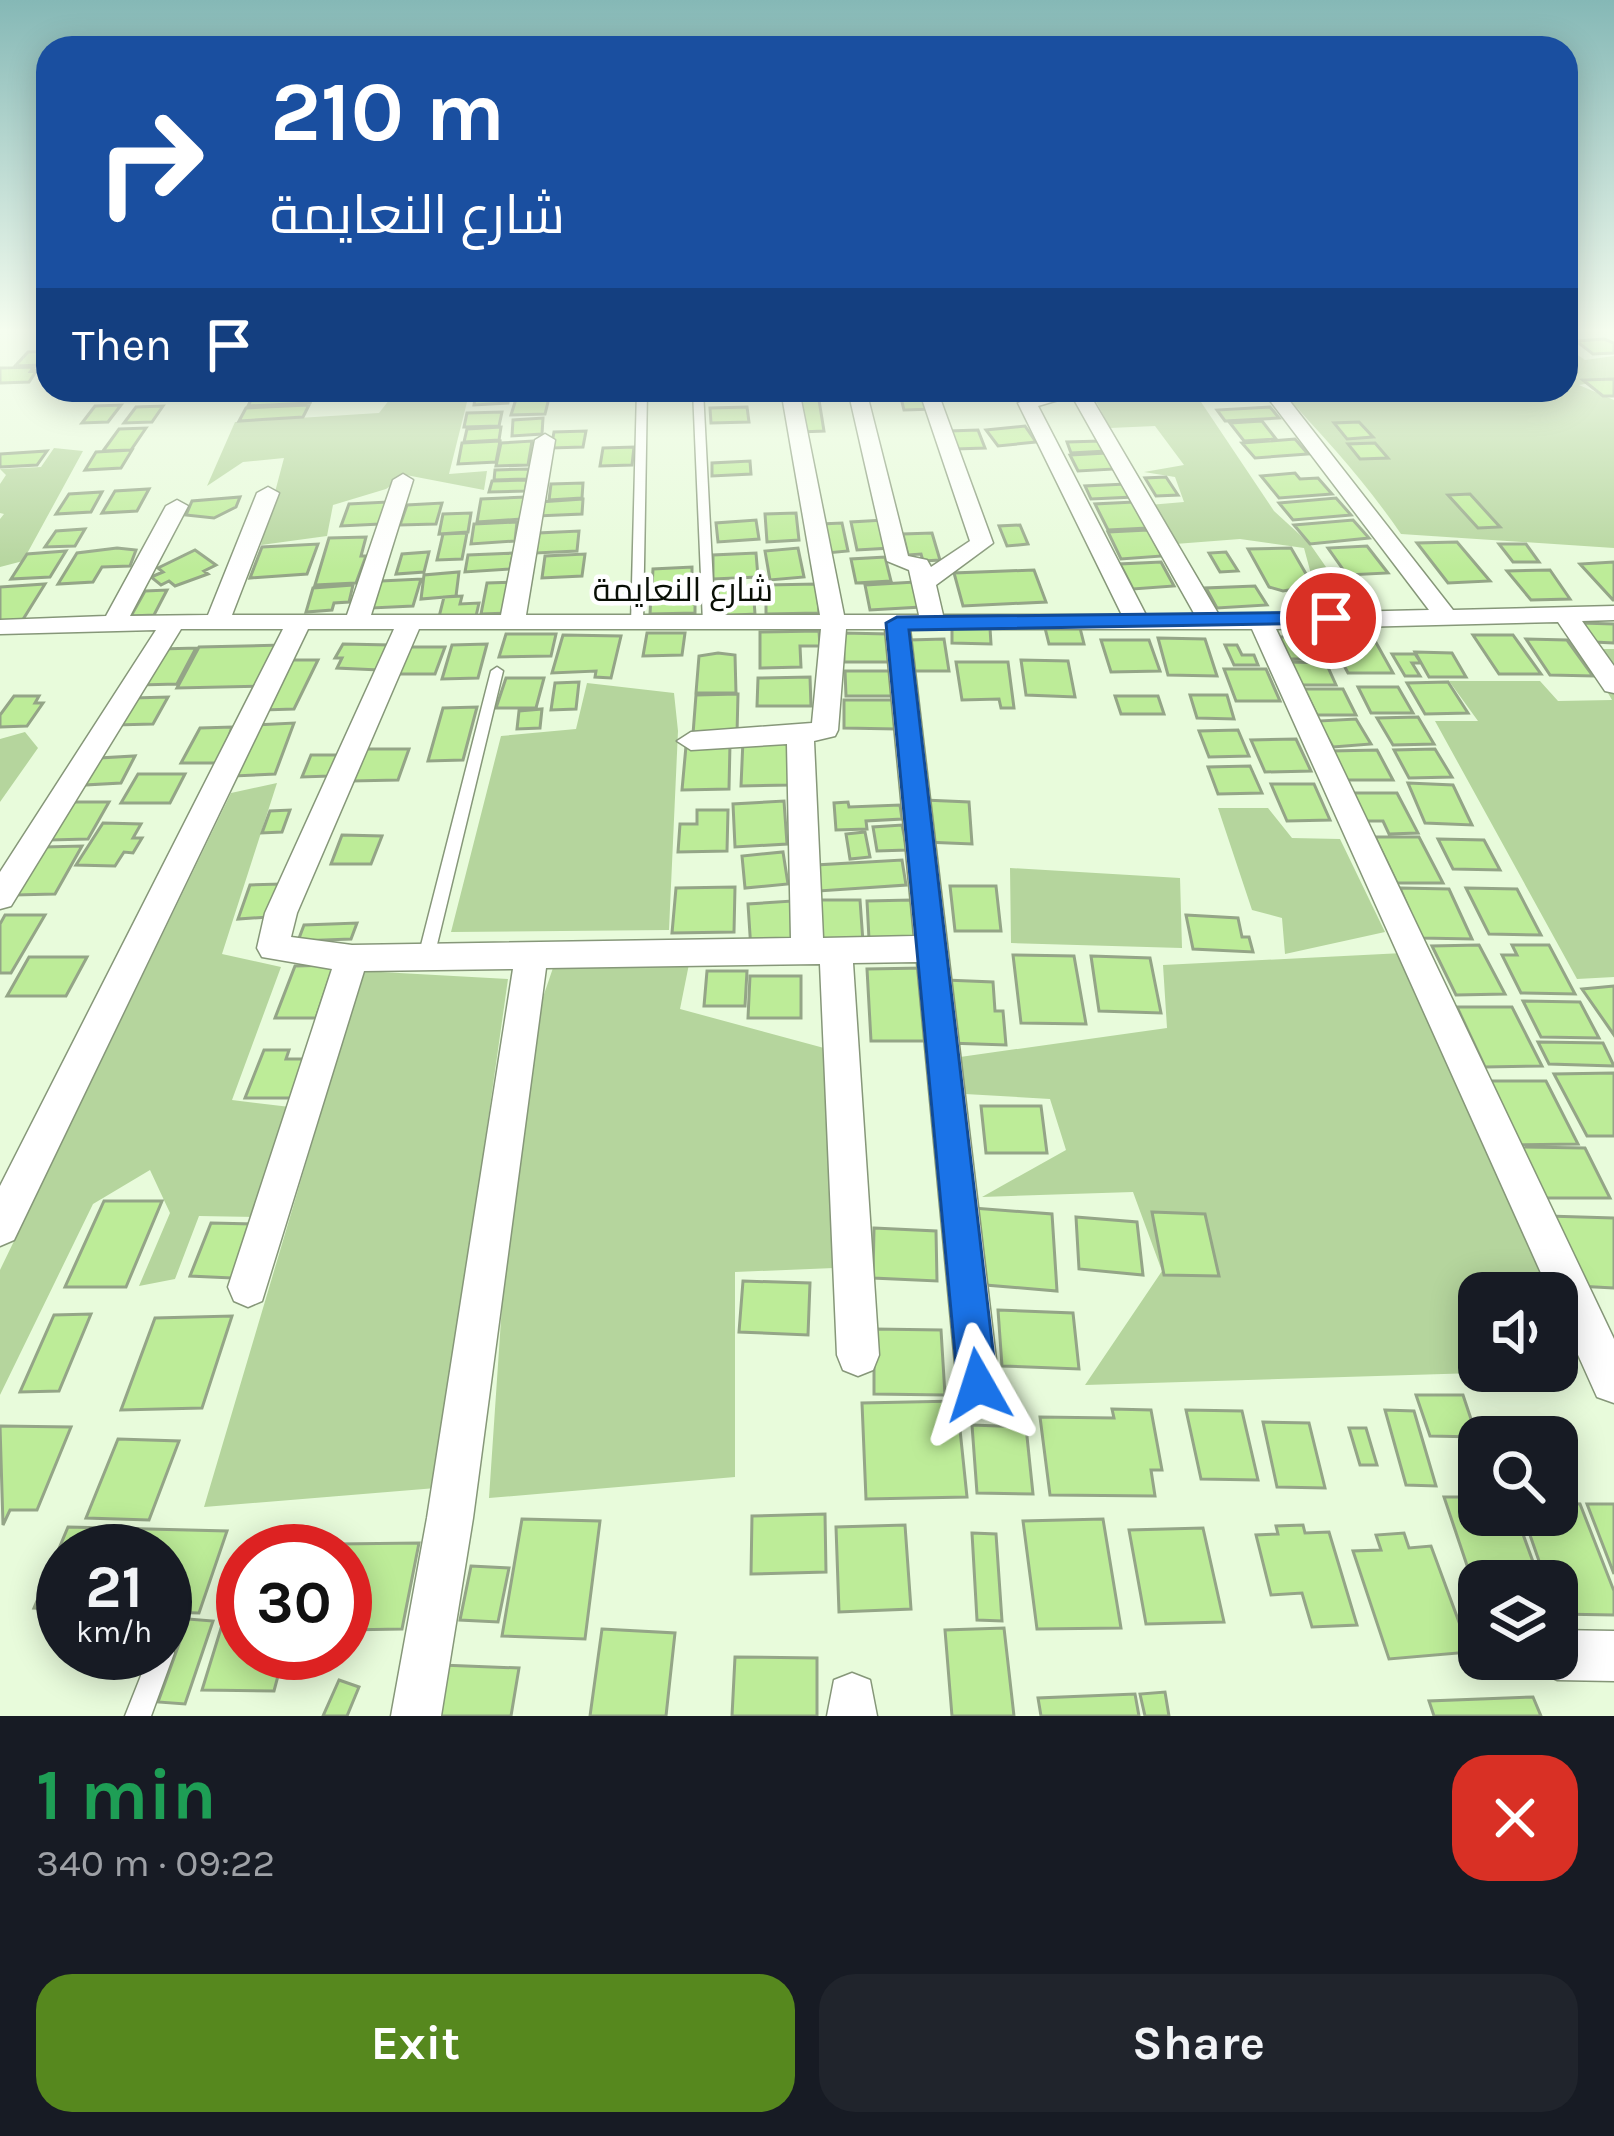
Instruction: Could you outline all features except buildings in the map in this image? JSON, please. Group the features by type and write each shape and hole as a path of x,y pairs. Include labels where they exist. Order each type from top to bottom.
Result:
{"street":[{"path":"691,741 825,730 834,623 794,409"},
{"path":"862,409 898,561 919,565 933,623"},
{"path":"923,583 982,543 935,409"},
{"path":"1030,409 1138,623"},
{"path":"1086,409 1211,622"},
{"path":"1286,409 1444,615"},
{"path":"512,623 545,440"},
{"path":"356,624 403,480"},
{"path":"215,624 268,493"},
{"path":"114,624 177,506"},
{"path":"1564,613 1614,685"},
{"name":"شارع النعايمة","path":"0,627 173,622 1261,622 1614,613"},
{"path":"0,897 173,622"},
{"path":"1261,622 1612,1382"},
{"path":"409,623 281,913 273,948 352,958 932,950"},
{"path":"897,623 978,1385"},
{"path":"0,1227 298,624"},
{"path":"800,734 858,1355"},
{"path":"416,1716 450,1517 531,956"},
{"path":"248,1287 352,958"},
{"path":"1578,1655 1614,1656"}],"lane":[{"path":"637,623 642,409"},
{"path":"699,409 709,623"},
{"path":"426,957 497,671"},
{"path":"138,1716 152,1680"}],"green space":[{"path":"382,409 465,409 449,474 487,471 484,490 406,475 386,489 333,505 327,536 261,545 284,458 243,462 207,486 235,422 379,413"},
{"path":"1100,409 1206,409 1274,511 1310,544 1349,600 1315,589 1304,548 1240,539 1175,544 1149,505 1184,502 1175,477 1144,472 1184,465 1155,426 1110,428"},
{"path":"1298,409 1614,409 1614,548 1401,534"},
{"path":"54,448 83,451 23,561 0,567 0,519 4,514 0,513 0,484 6,475 0,469 41,467"},
{"path":"1583,649 1614,649 1614,977 1577,979 1435,721 1478,721 1449,681 1540,681 1558,701 1612,700"},
{"path":"587,683 674,693 678,731 669,930 451,932 501,736 576,729"},
{"path":"25,732 38,748 0,802 0,739"},
{"path":"277,783 222,954 281,967 232,1100 290,1107 256,1217 199,1216 175,1279 139,1286 170,1213 150,1170 93,1204 0,1395 0,1270 231,793"},
{"path":"1218,808 1268,808 1292,838 1340,839 1385,932 1285,954 1282,918 1252,910"},
{"path":"1010,868 1180,878 1182,948 1011,943"},
{"path":"1403,953 1546,1272 1458,1272 1458,1374 1085,1385 1162,1271 1133,1192 982,1197 1066,1150 1050,1099 965,1094 960,1057 1167,1028 1163,965"},
{"path":"689,964 680,1009 824,1048 834,1268 735,1272 735,1477 489,1498 507,1231 540,1006 554,965"},
{"path":"363,971 508,979 436,1488 204,1507"}],"route":[{"path":"978,1385 897,623 1331,618"}]}
